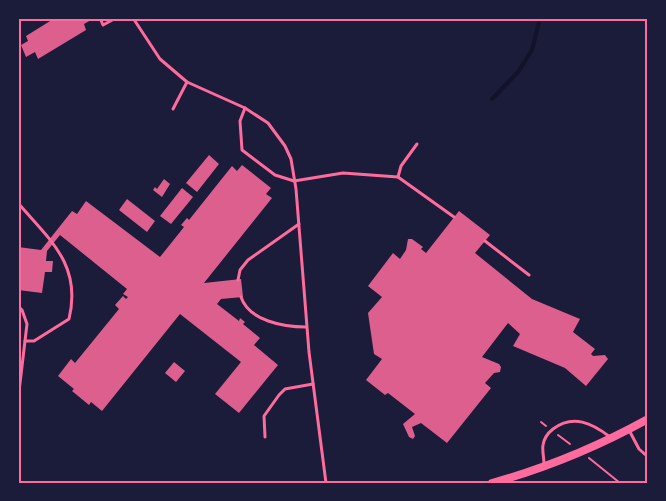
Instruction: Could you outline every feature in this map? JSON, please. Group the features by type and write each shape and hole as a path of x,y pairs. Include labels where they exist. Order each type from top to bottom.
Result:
{"main road":[{"path":"492,483 545,467 629,430 648,419"}],"lane":[{"path":"100,18 103,26 116,18"},
{"path":"133,18 160,59 187,82 245,108 268,123 291,159 313,384 326,483"},
{"path":"173,109 187,82"},
{"path":"245,108 240,121 242,150 275,175 294,181 343,173 398,177 411,184 454,217"},
{"path":"398,177 401,166 417,144"},
{"path":"18,203 66,260 73,304 69,319 34,341 25,341"},
{"path":"238,280 240,270 248,260 299,224"},
{"path":"485,241 529,275"},
{"path":"241,297 247,308 264,319 281,324 307,327"},
{"path":"18,306 27,324 18,400"},
{"path":"265,437 264,416 279,395 285,389 313,384"},
{"path":"545,467 542,446 546,436 561,424 577,420 595,426 611,438"},
{"path":"629,430 639,449 648,457"}],"path":[{"path":"587,457 620,483"}],"building":[{"path":"55,18 90,18 91,20 84,24 86,30 38,59 35,52 26,57 21,45 28,41 26,36"},
{"path":"209,155 219,164 197,192 186,183"},
{"path":"242,165 271,188 266,194 272,198 204,283 241,279 243,297 221,299 217,304 239,321 240,318 245,322 243,324 260,338 254,345 278,365 239,413 215,394 241,362 180,314 102,411 91,402 89,405 58,376 71,359 75,363 119,309 115,305 123,296 126,299 128,297 123,294 127,289 60,235 47,251 46,261 53,261 52,272 45,272 42,293 18,290 18,247 41,250 72,211 77,214 86,201 160,257 184,227 181,225 187,218 189,220 232,166 237,171"},
{"path":"164,179 170,184 162,197 153,190 155,187 157,189"},
{"path":"182,188 193,197 171,224 160,216"},
{"path":"127,199 155,221 147,232 119,210"},
{"path":"459,211 490,235 475,253 532,299 580,319 573,332 595,349 591,354 593,356 605,355 608,359 586,386 565,368 513,346 520,334 508,323 482,357 499,364 500,372 494,373 485,383 491,388 447,443 421,423 412,427 415,436 413,439 409,437 403,424 415,414 388,393 385,395 366,380 382,359 374,354 368,313 382,297 368,286 393,253 400,259 406,250 408,239 412,239 423,247 421,249 426,253"},
{"path":"174,362 185,371 176,382 165,373"}],"waterway":[{"path":"492,99 518,72 532,50 540,18"}]}
